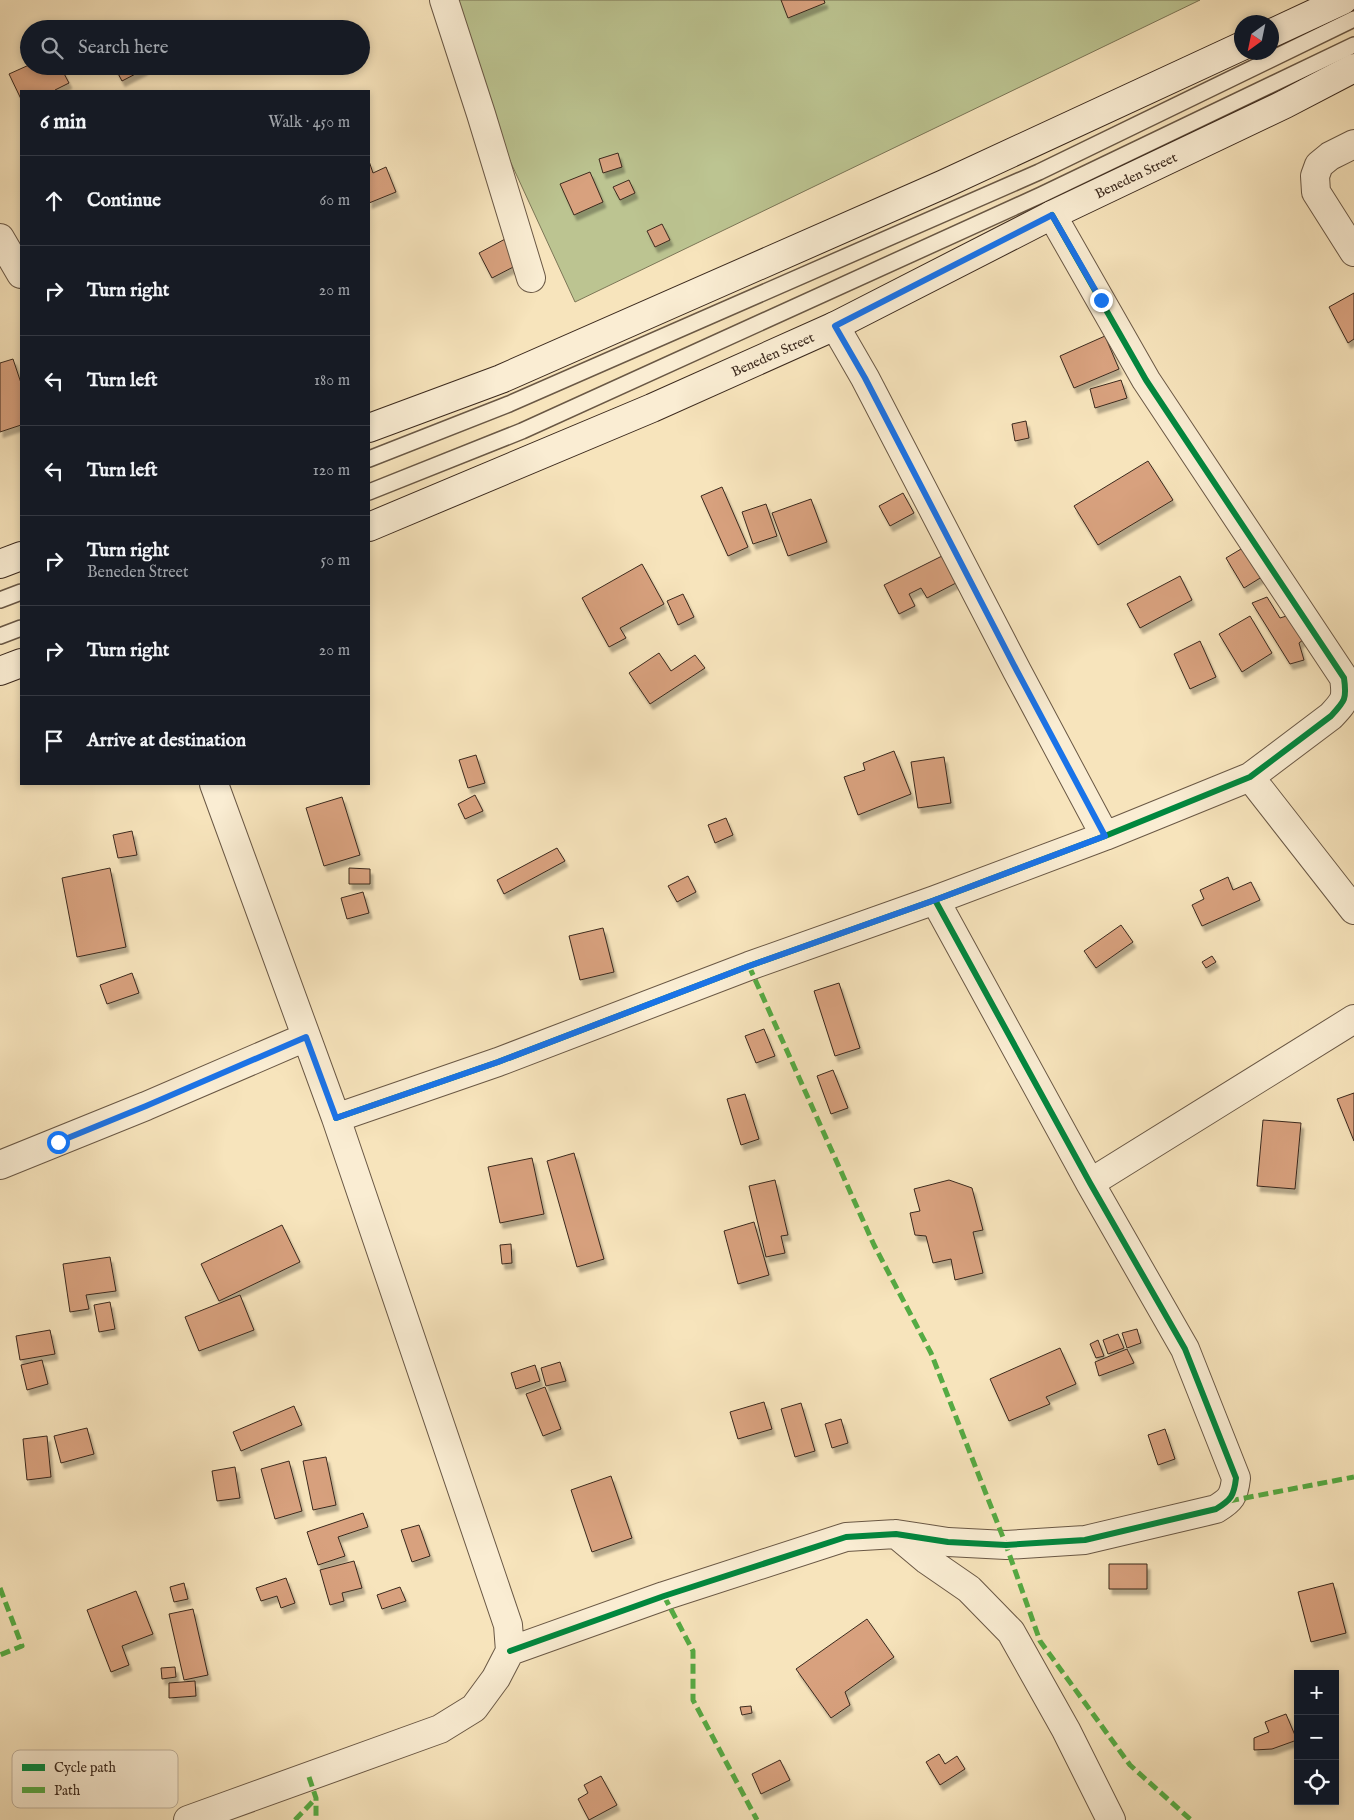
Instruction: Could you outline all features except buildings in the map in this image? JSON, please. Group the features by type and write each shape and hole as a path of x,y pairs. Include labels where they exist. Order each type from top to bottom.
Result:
{"street":[{"path":"444,0 482,114 531,278"},
{"path":"1279,30 1343,0"},
{"path":"370,428 501,379 944,184 1234,50"},
{"name":"Beneden Street","path":"370,527 652,408 835,326 1052,215 1285,104 1354,68"},
{"path":"1354,144 1330,156 1319,165 1315,176 1316,192 1354,252"},
{"path":"336,1118 498,1062 749,966 935,900 1105,836 1250,777 1331,716 1341,705 1347,694 1344,678 1146,380 1052,215"},
{"path":"0,238 20,272"},
{"path":"835,326 865,378 1012,662 1105,836"},
{"path":"0,564 20,556"},
{"path":"0,671 20,663"},
{"path":"1250,777 1354,910"},
{"path":"188,1820 440,1729 474,1708 496,1678 510,1651 508,1625 336,1118 214,785"},
{"path":"510,1651 664,1596 846,1537 896,1534 948,1542 1006,1544 1085,1540 1216,1509 1229,1501 1235,1491 1236,1478 1185,1350 1090,1183 935,900"},
{"path":"1090,1183 1354,1019"},
{"path":"0,1165 146,1106 306,1037"},
{"path":"896,1534 927,1560 969,1589 1010,1632 1066,1730 1111,1820"}],"lane":[{"path":"370,459 509,404 1039,172 1354,19"},
{"path":"370,492 522,431 1041,195 1354,45"},
{"path":"0,600 20,592"},
{"path":"0,636 20,628"}],"green space":[{"path":"436,0 1200,0 575,302"}],"marked path":[{"path":"749,966 874,1245 931,1353 1006,1545 1040,1641 1130,1765 1191,1820"},
{"path":"1229,1501 1354,1477"},
{"path":"0,1588 22,1646 0,1655"},
{"path":"664,1596 693,1651 693,1700 757,1820"},
{"path":"309,1777 316,1798 316,1820"},
{"path":"295,1820 316,1798"}],"cycle path":[{"path":"336,1118 498,1062 749,966 935,900 1105,836 1250,777 1331,716 1339,707 1345,695 1344,678 1146,380 1052,215"},
{"path":"510,1651 664,1596 846,1537 896,1534 948,1542 1006,1545 1085,1540 1216,1509 1231,1497 1236,1478 1185,1349 1090,1183 935,900"}],"route":[{"path":"58,1142 233,1070 306,1037 336,1118 498,1062 749,966 935,900 1105,836 865,378 835,326 1052,215 1101,300"}]}
